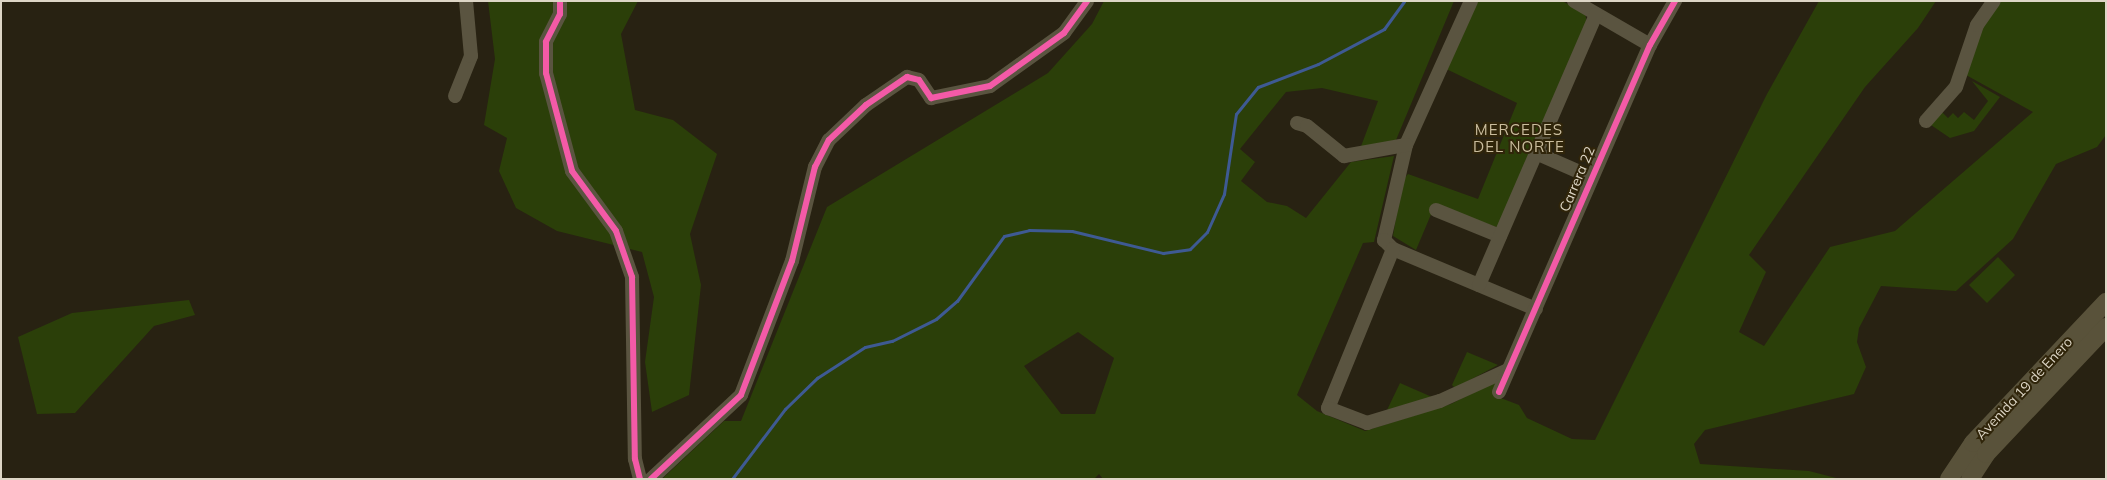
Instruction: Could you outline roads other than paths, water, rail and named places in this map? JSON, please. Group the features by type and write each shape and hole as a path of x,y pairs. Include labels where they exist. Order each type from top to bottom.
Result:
{"main road":[{"name":"Avenida 19 de Enero","path":"1949,479 1973,443 2106,302"},
{"name":"Avenida 19 de Enero","path":"1970,479 1986,454 2106,327"}],"street":[{"path":"455,96 471,56 466,1"},
{"path":"560,1 560,14 546,42 546,73 572,171 616,231 632,277 634,459 640,479"},
{"path":"651,479 741,395 792,261 815,167 828,140 873,100 907,77 919,80 932,98 990,86 1064,33 1087,1"},
{"path":"1471,1 1406,145 1384,233 1386,245 1536,309"},
{"path":"1574,1 1650,44"},
{"name":"Carrera 22","path":"1499,392 1650,44 1675,1"},
{"path":"1926,121 1956,87 1977,25 1994,1"},
{"path":"1479,285 1596,14"},
{"path":"1297,123 1307,126 1344,156 1406,145"},
{"path":"1536,153 1591,177"},
{"path":"1436,210 1500,236"},
{"path":"1393,249 1328,408 1367,423 1440,401 1508,370"}],"waterway":[{"path":"732,479 785,409 817,378 865,347 892,341 936,319 957,301 1004,236 1029,230 1072,231 1163,253 1190,249 1207,232 1224,194 1236,114 1258,87 1318,64 1384,29 1404,1"}],"district":[{"name":"MERCEDES DEL NORTE","path":"1519,138"}]}
